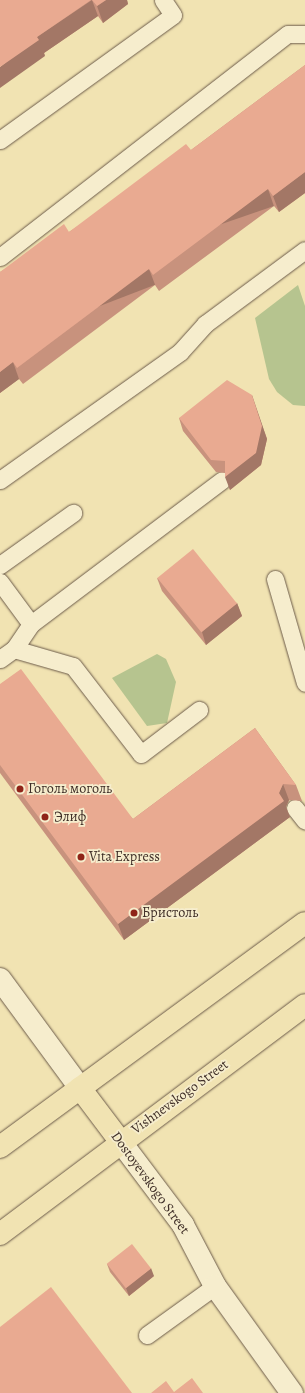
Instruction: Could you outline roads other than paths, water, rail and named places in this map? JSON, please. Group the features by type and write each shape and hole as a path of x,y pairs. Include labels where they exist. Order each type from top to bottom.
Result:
{"main road":[{"path":"0,1147 305,923"},
{"name":"Vishnevskogo Street","path":"0,1234 120,1141 305,1005"},
{"name":"Dostoyevskogo Street","path":"80,1088 120,1141"}],"street":[{"name":"Dostoyevskogo Street","path":"0,980 80,1088"},
{"name":"Dostoyevskogo Street","path":"120,1141 183,1225 215,1286 292,1393"}],"lane":[{"path":"0,140 173,16 162,0"},
{"path":"0,257 288,34 305,34"},
{"path":"0,480 180,352 205,324 305,250"},
{"path":"0,659 14,649 31,624 222,480"},
{"path":"0,564 73,513"},
{"path":"275,579 305,683"},
{"path":"0,582 31,624"},
{"path":"14,649 73,666 141,754 199,710"},
{"path":"147,1335 215,1286"}],"place":[{"name":"Гоголь моголь","path":"20,789"},
{"name":"Элиф","path":"45,817"},
{"name":"Vita Express","path":"81,857"},
{"name":"Бристоль","path":"134,913"}]}
